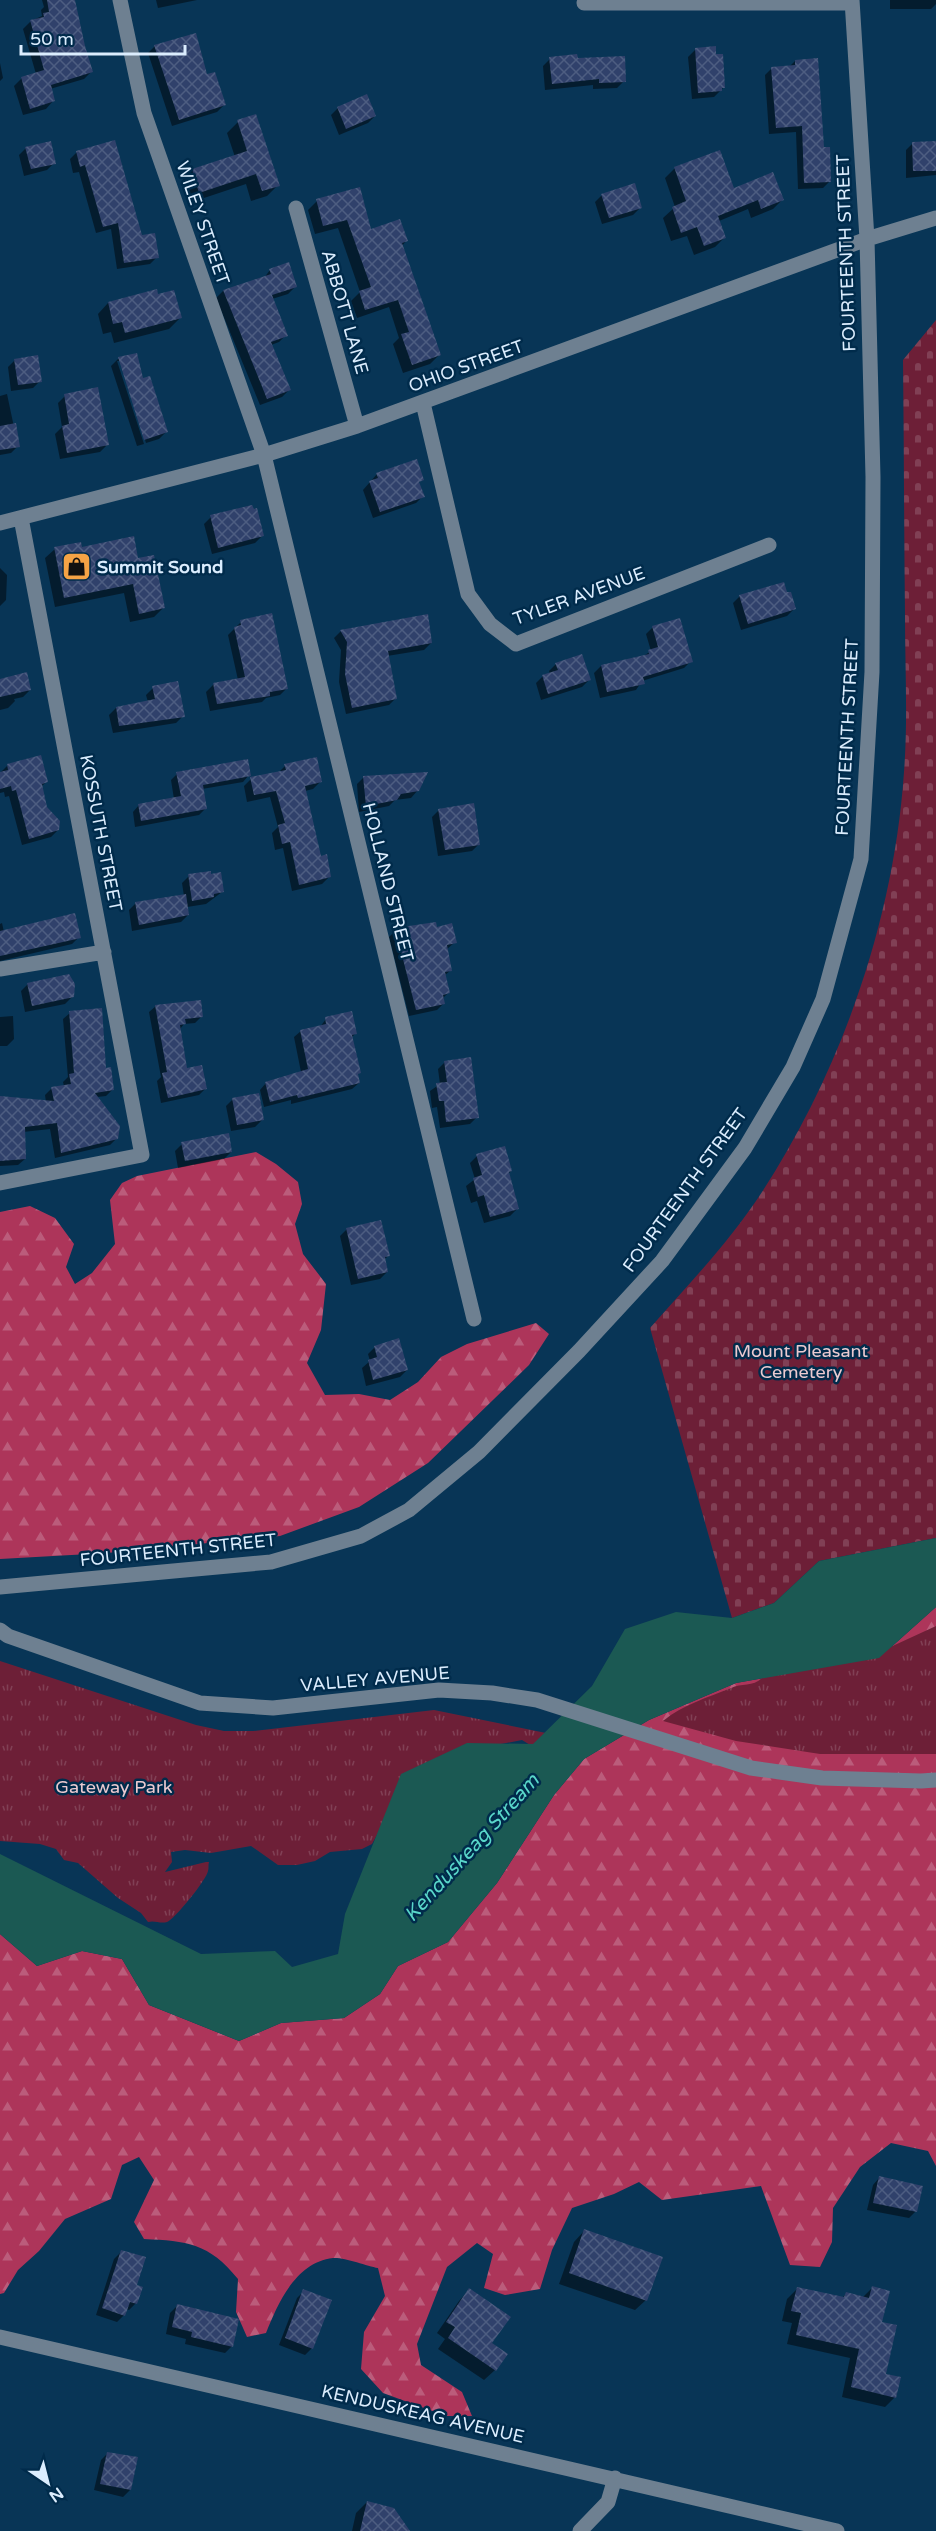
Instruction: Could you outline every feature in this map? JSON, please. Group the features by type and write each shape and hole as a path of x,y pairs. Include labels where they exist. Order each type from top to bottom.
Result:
{"street":[{"name":"WILEY STREET","path":"120,0 144,113 264,455"},
{"path":"584,3 852,1"},
{"name":"FOURTEENTH STREET","path":"0,1587 271,1562 361,1536 409,1510 478,1452 579,1351 662,1261 745,1148 793,1067 823,999 861,859 872,672 873,477 867,238 852,1"},
{"name":"ABBOTT LANE","path":"296,208 357,426"},
{"name":"OHIO STREET","path":"0,523 264,455 357,426 867,238 936,218"},
{"name":"TYLER AVENUE","path":"423,403 468,594 490,624 516,644 769,545"},
{"name":"HOLLAND STREET","path":"264,455 474,1319"},
{"name":"KOSSUTH STREET","path":"0,1183 142,1155 21,518"},
{"path":"0,969 104,952"},
{"name":"VALLEY AVENUE","path":"0,1630 8,1636 200,1702 273,1708 439,1690 492,1693 537,1701 751,1768 822,1778 936,1780"},
{"name":"KENDUSKEAG AVENUE","path":"0,2337 837,2531"},
{"path":"583,2530 608,2502 615,2478"}],"green space":[{"name":"Mount Pleasant Cemetery","path":"936,320 936,1538 819,1561 774,1603 732,1618 650,1328 736,1228 791,1145 817,1095 839,1044 876,937 889,882 898,827 905,752 903,360"},
{"path":"256,1152 276,1164 298,1182 302,1204 295,1224 303,1254 326,1284 321,1330 307,1363 325,1395 359,1394 390,1400 418,1382 441,1357 467,1344 536,1323 549,1334 529,1365 428,1463 359,1507 280,1536 107,1553 0,1559 0,1212 30,1206 55,1218 74,1244 66,1267 75,1284 92,1273 115,1244 110,1200 122,1183 137,1176"},
{"path":"936,1607 936,2166 928,2151 891,2143 860,2167 833,2208 832,2242 820,2267 790,2265 761,2186 662,2200 639,2182 614,2194 572,2208 552,2250 540,2289 505,2295 484,2288 493,2254 477,2243 447,2267 417,2344 421,2365 462,2392 472,2416 446,2416 383,2393 361,2369 364,2332 385,2296 378,2268 338,2258 320,2261 309,2267 290,2286 276,2309 266,2333 247,2337 236,2312 238,2279 227,2267 207,2251 196,2246 173,2241 144,2239 134,2222 154,2180 139,2157 122,2165 111,2199 65,2219 39,2251 18,2270 4,2293 0,2294 0,1934 37,1966 82,1951 122,1959 149,2005 239,2041 281,2023 344,2018 380,1994 398,1966 448,1942 497,1883 554,1795 584,1759 649,1720 736,1683 879,1658"},
{"path":"936,1626 936,1754 820,1754 736,1741 663,1721 687,1706 735,1687 755,1683 762,1678 873,1655"},
{"name":"Gateway Park","path":"0,1661 196,1725 224,1731 253,1731 434,1710 546,1733 535,1748 522,1740 443,1755 412,1770 372,1844 362,1849 330,1852 315,1861 297,1865 278,1865 251,1846 211,1853 185,1850 171,1852 172,1862 165,1872 209,1862 208,1871 196,1890 171,1920 148,1922 141,1913 118,1898 78,1863 64,1860 56,1849 40,1844 0,1841"}],"water":[{"name":"Kenduskeag Stream","path":"936,1538 936,1607 879,1658 736,1683 649,1720 584,1759 554,1795 497,1883 448,1942 398,1966 380,1994 344,2018 281,2023 239,2041 149,2005 122,1959 82,1951 37,1966 0,1934 0,1854 201,1954 275,1951 292,1967 338,1954 345,1914 401,1774 467,1743 533,1744 592,1686 625,1629 676,1612 732,1618 774,1603 819,1561"}],"building":[{"path":"47,0 75,0 93,72 51,85 55,101 30,109 21,77 44,70 30,20 44,17 43,13 49,12"},
{"path":"196,33 207,74 215,72 226,105 179,120 154,45"},
{"path":"716,46 716,54 723,54 725,88 722,88 722,91 698,93 695,48"},
{"path":"577,54 578,58 625,56 626,82 599,83 599,79 552,84 549,57"},
{"path":"818,58 824,147 830,147 831,182 804,183 802,126 776,128 771,67 795,65 795,60"},
{"path":"367,94 376,116 346,129 337,107"},
{"path":"256,114 280,186 262,191 256,174 199,193 192,169 247,151 237,120"},
{"path":"115,140 142,235 155,233 159,258 124,263 118,223 103,227 85,165 80,167 76,151"},
{"path":"51,141 56,164 31,169 25,147"},
{"path":"936,141 936,171 913,171 912,142"},
{"path":"720,150 734,188 773,172 784,200 761,209 758,200 718,216 726,238 704,246 697,227 681,233 672,207 686,201 674,167"},
{"path":"635,183 642,208 609,218 601,194"},
{"path":"360,187 371,229 400,219 408,241 402,243 441,355 412,365 401,334 409,332 398,300 365,310 359,291 371,287 347,220 323,226 316,199"},
{"path":"289,262 297,287 272,295 288,336 271,342 291,390 267,399 223,290 271,274 269,269"},
{"path":"157,289 158,294 174,290 182,318 125,333 122,322 113,324 108,302"},
{"path":"137,353 143,378 150,376 168,432 144,440 118,357"},
{"path":"38,355 42,382 18,385 14,359"},
{"path":"98,387 109,445 67,453 62,426 69,424 64,394"},
{"path":"16,423 20,447 0,450 0,426"},
{"path":"417,459 424,480 419,482 425,497 380,512 369,481 378,478 376,473"},
{"path":"252,505 254,509 257,508 264,536 218,548 210,515"},
{"path":"134,536 138,558 154,555 165,608 139,614 133,584 64,598 54,547 81,542 82,547"},
{"path":"784,582 787,592 791,592 796,609 748,624 739,595"},
{"path":"272,613 288,689 270,692 270,696 217,704 213,683 245,677 234,627 241,625 240,620"},
{"path":"428,614 432,643 388,651 397,699 352,708 345,674 347,642 340,630"},
{"path":"680,618 693,662 643,677 645,684 607,692 601,665 649,654 648,650 658,647 652,626"},
{"path":"582,654 591,680 548,694 542,675 558,670 555,663"},
{"path":"27,672 31,690 0,697 0,679"},
{"path":"178,681 185,717 119,726 116,707 155,699 152,686"},
{"path":"41,755 48,782 42,784 47,807 60,821 59,830 29,839 16,790 12,791 11,786 0,789 0,772 8,770 7,764"},
{"path":"317,757 322,782 305,786 321,856 327,854 331,877 299,885 290,842 282,844 278,825 285,823 276,791 254,795 250,777 286,770 284,764"},
{"path":"248,759 251,776 203,785 207,809 141,821 138,804 181,796 176,772"},
{"path":"428,772 419,791 401,794 397,800 366,806 363,776"},
{"path":"474,803 480,845 445,850 438,809"},
{"path":"211,871 211,874 221,872 224,892 214,894 214,897 192,901 188,874"},
{"path":"186,894 189,915 139,925 135,902"},
{"path":"75,913 81,938 0,956 0,931"},
{"path":"436,922 437,927 452,923 457,943 447,945 452,971 445,972 450,993 443,995 445,1004 416,1010 395,928"},
{"path":"69,974 75,984 74,997 32,1006 27,983"},
{"path":"201,1000 203,1017 185,1019 186,1024 180,1025 187,1068 202,1065 207,1089 168,1098 162,1073 167,1072 155,1005"},
{"path":"102,1008 106,1068 111,1067 114,1090 95,1093 120,1126 118,1139 61,1153 57,1123 25,1127 26,1159 0,1161 0,1096 54,1101 51,1087 71,1084 69,1074 74,1073 69,1011"},
{"path":"352,1011 357,1034 352,1035 361,1073 358,1074 360,1083 298,1098 297,1095 270,1102 265,1082 308,1069 300,1030 326,1024 325,1017"},
{"path":"471,1057 479,1118 446,1122 444,1101 439,1101 436,1083 447,1082 444,1061"},
{"path":"259,1093 264,1120 237,1125 232,1098"},
{"path":"229,1133 232,1152 185,1161 181,1142"},
{"path":"505,1146 519,1209 490,1217 484,1195 478,1197 473,1178 482,1175 476,1154"},
{"path":"381,1220 390,1256 385,1257 388,1272 358,1279 346,1228"},
{"path":"399,1338 408,1370 373,1380 368,1360 377,1357 374,1346"},
{"path":"879,2176 923,2186 917,2212 873,2203"},
{"path":"584,2229 663,2257 647,2301 569,2273"},
{"path":"121,2250 146,2257 137,2285 143,2287 137,2304 130,2302 125,2316 102,2308"},
{"path":"872,2286 890,2291 882,2322 897,2325 886,2374 901,2377 896,2398 851,2387 859,2349 796,2335 801,2313 791,2311 797,2287 844,2297 846,2292 869,2298"},
{"path":"469,2288 511,2317 492,2343 508,2354 496,2371 448,2338 455,2327 446,2322"},
{"path":"303,2289 332,2300 313,2349 285,2338"},
{"path":"177,2304 239,2319 233,2347 191,2337 192,2332 172,2327"},
{"path":"107,2452 138,2457 131,2490 100,2484"},
{"path":"367,2501 394,2508 410,2531 360,2531"}],"place":[{"name":"Summit Sound","path":"76,567"}]}
